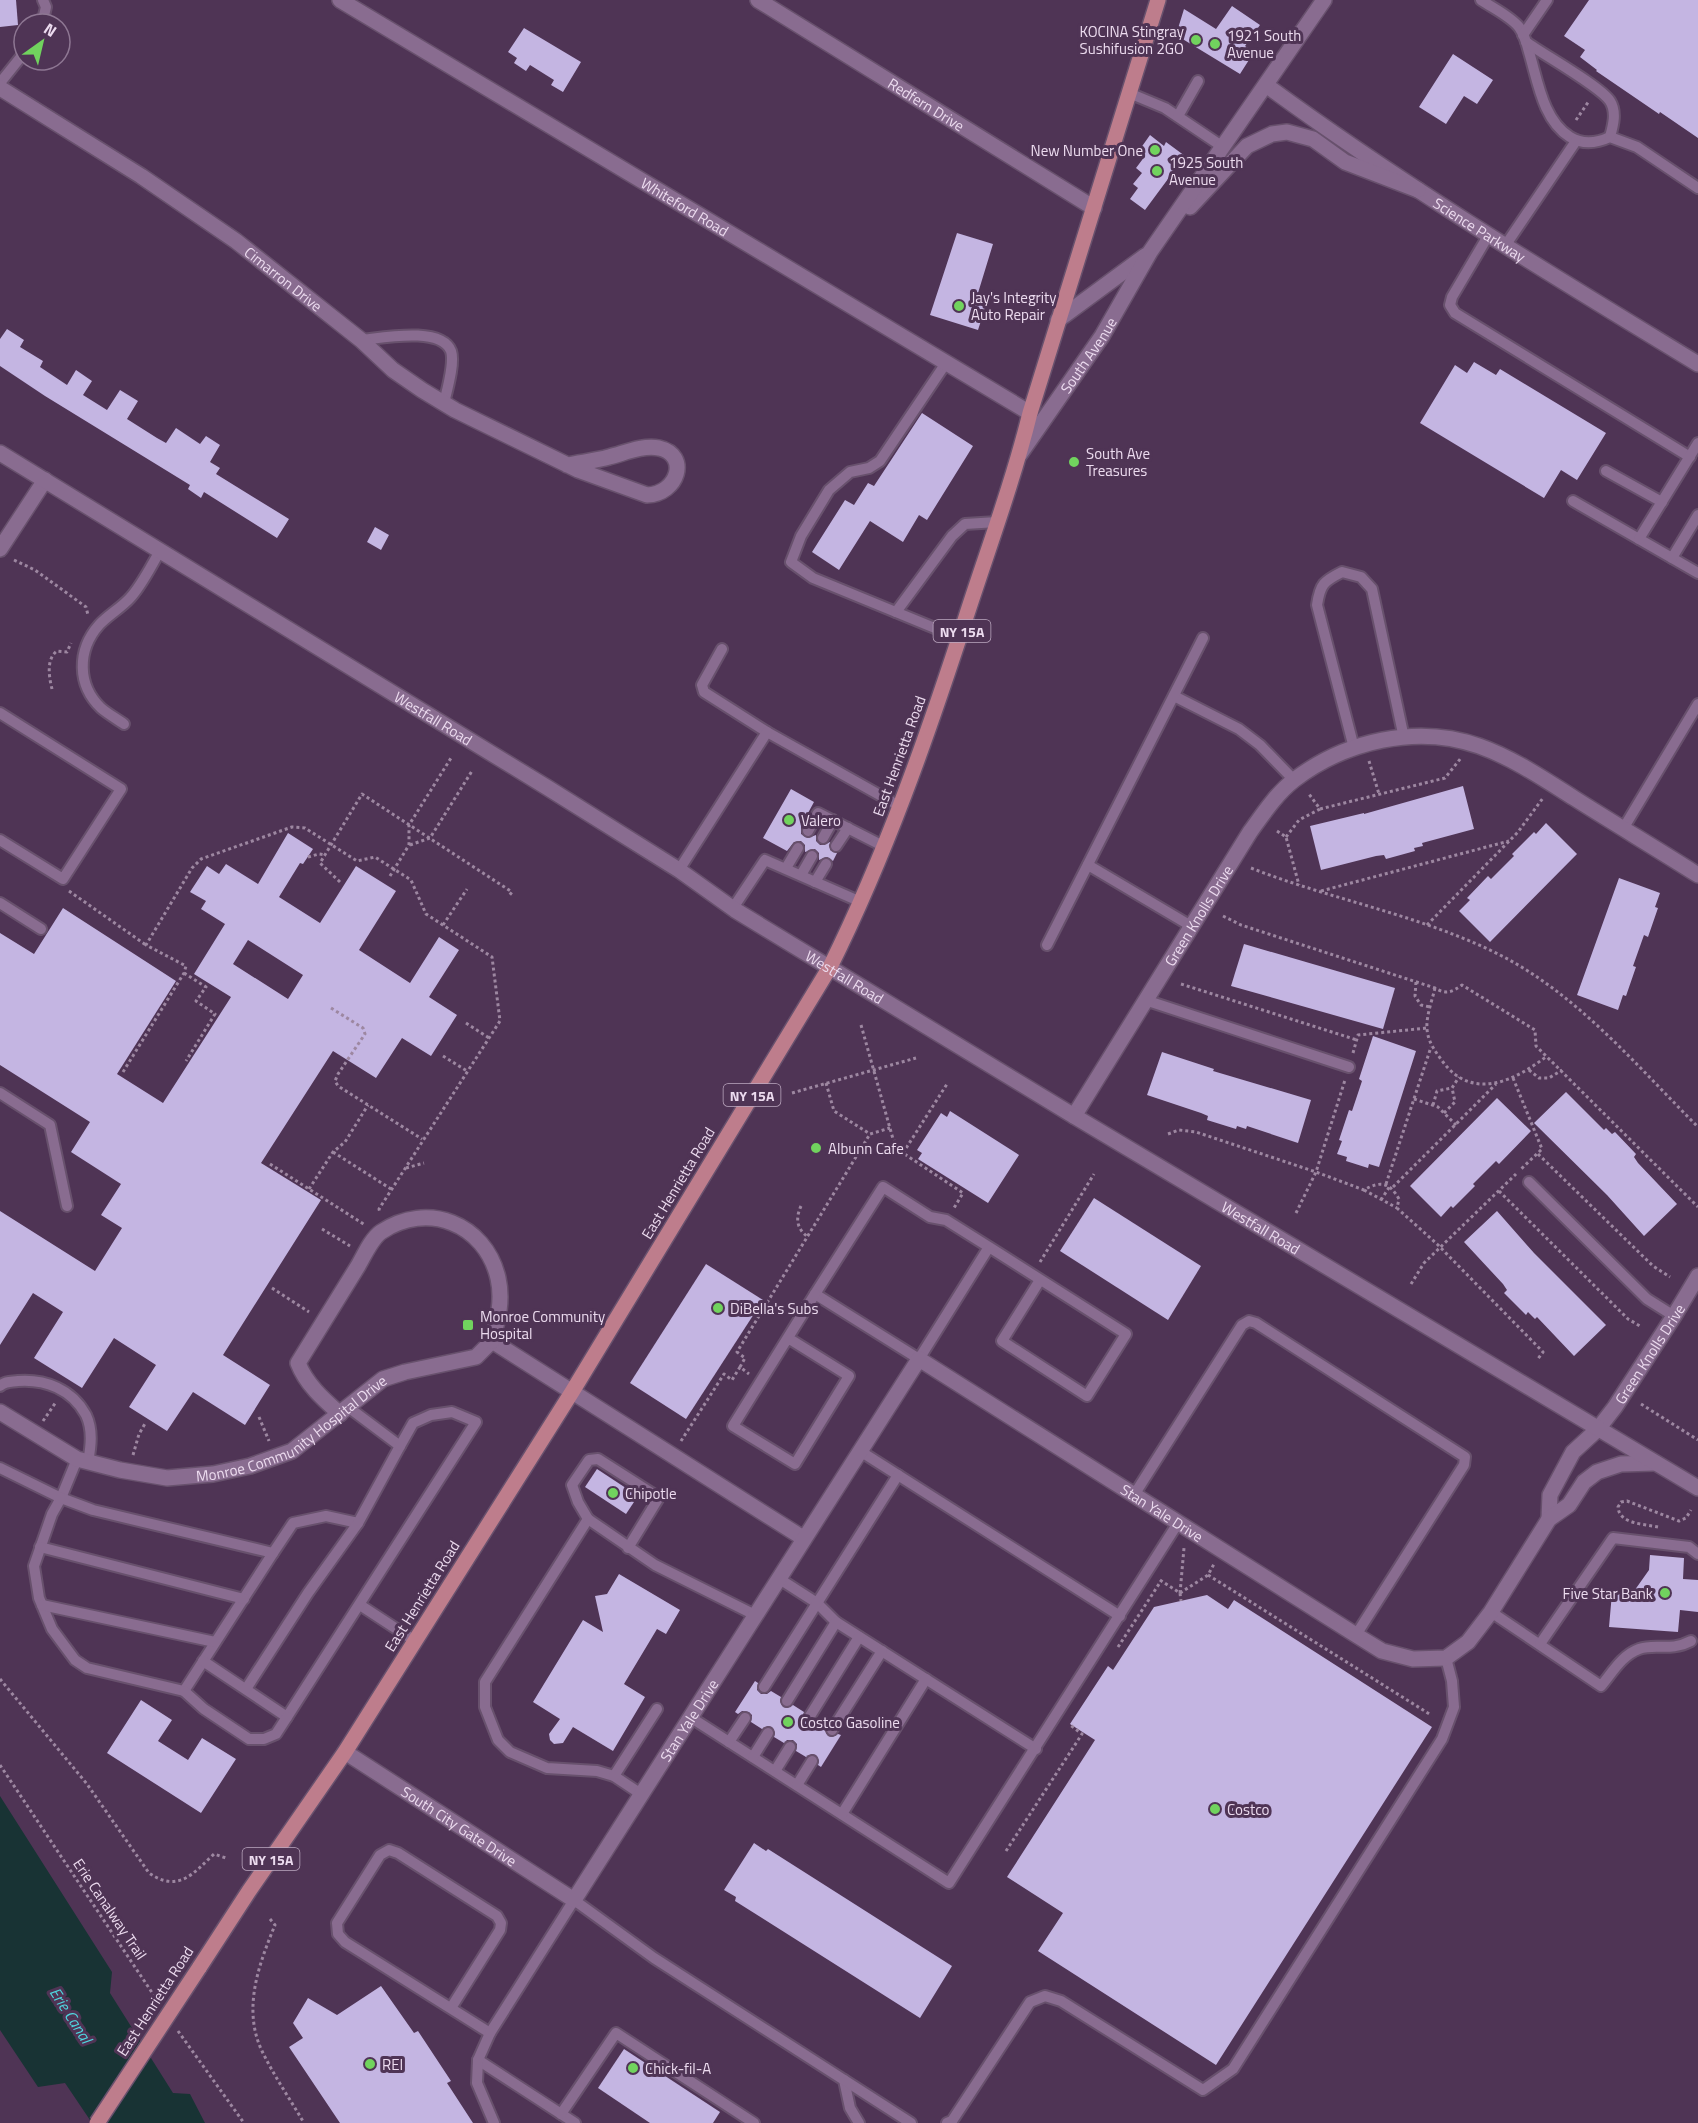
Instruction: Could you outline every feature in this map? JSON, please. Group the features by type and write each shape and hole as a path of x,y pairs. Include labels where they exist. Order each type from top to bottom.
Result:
{"main road":[{"name":"East Henrietta Road","path":"97,2123 249,1891 345,1752 572,1392 830,968 901,807 959,638 1020,453 1058,320 1158,0"}],"street":[{"name":"Whiteford Road","path":"340,0 1030,413"},
{"name":"Redfern Drive","path":"758,0 1094,208"},
{"name":"South Avenue","path":"1020,453 1102,336 1154,246 1324,0"},
{"name":"Science Parkway","path":"1266,85 1488,236 1698,364"},
{"name":"Cimarron Drive","path":"0,88 188,207 236,241 361,340 393,370 444,403 567,465 604,481 647,495 658,495 673,483 677,473 672,456 656,447 634,449 607,458 567,465"},
{"path":"1154,246 1247,146 1272,134 1287,132 1313,139 1345,162 1418,190"},
{"name":"South Avenue","path":"1058,320 1154,246"},
{"name":"Westfall Road","path":"0,453 679,870 733,908 830,968 1698,1488"},
{"path":"0,549 45,480"},
{"name":"Green Knolls Drive","path":"1074,1116 1268,806 1294,780 1318,764 1354,748 1389,739 1424,736 1454,739 1479,746 1534,773 1698,875"},
{"path":"344,1411 323,1400 303,1375 298,1363 378,1234 403,1220 431,1216 471,1232 488,1254 498,1278 501,1312 492,1341 803,1538"},
{"name":"Green Knolls Drive","path":"1598,1429 1615,1407 1698,1276"},
{"name":"Monroe Community Hospital Drive","path":"0,1412 34,1434 83,1460 167,1478 213,1474 250,1466 292,1451 383,1380 405,1372 476,1357 492,1341"},
{"name":"Stan Yale Drive","path":"574,1900 919,1359 1382,1651 1413,1659 1446,1658"},
{"path":"1549,1519 1550,1495 1573,1452 1598,1429"},
{"path":"1446,1658 1468,1642 1491,1612 1549,1519 1569,1505 1584,1482 1598,1472 1621,1464 1655,1463"},
{"name":"South City Gate Drive","path":"345,1752 574,1900"}],"lane":[{"path":"1481,0 1518,25 1525,39 1547,111 1555,124 1576,141 1594,143 1610,137 1637,147 1698,188"},
{"path":"1525,39 1548,0"},
{"path":"1525,39 1597,89 1610,102 1614,114 1610,137"},
{"path":"0,82 12,68"},
{"path":"1178,116 1198,81"},
{"path":"1129,93 1166,108 1223,147"},
{"path":"1505,246 1576,141"},
{"path":"1488,236 1452,297 1450,305 1455,313 1690,457"},
{"path":"361,340 413,335 429,336 441,341 451,352 452,362 444,403"},
{"path":"946,363 880,460 869,468 850,472 829,490 801,536 791,562 813,578 959,638"},
{"path":"1639,539 1698,444"},
{"path":"1606,471 1662,502"},
{"path":"1573,501 1698,573"},
{"path":"1672,558 1698,515"},
{"path":"896,612 952,536 966,524 997,522"},
{"path":"124,724 101,708 90,694 82,678 83,654 88,640 99,624 132,597 160,551"},
{"path":"1354,748 1317,605 1319,590 1327,579 1342,572 1361,577 1372,589 1404,738"},
{"path":"1047,945 1203,638"},
{"path":"722,649 702,685 704,692 767,732 901,807"},
{"path":"1174,696 1239,729 1260,745 1294,780"},
{"path":"1623,829 1698,704"},
{"path":"0,713 121,789 63,879 0,840"},
{"path":"679,870 767,732"},
{"path":"808,831 818,813 885,847"},
{"path":"823,838 833,820"},
{"path":"836,846 848,828"},
{"path":"786,868 798,848"},
{"path":"801,875 812,856"},
{"path":"733,908 765,860 861,902"},
{"path":"815,882 826,864"},
{"path":"1088,865 1191,926"},
{"path":"0,903 42,929"},
{"path":"1145,1000 1349,1067"},
{"path":"0,1094 50,1125 67,1206"},
{"path":"1529,1182 1647,1299 1674,1316"},
{"path":"788,1338 849,1376 795,1464 733,1426 815,1294 883,1188 930,1217 946,1220 1126,1334 1087,1396 1002,1341 1040,1280"},
{"path":"815,1294 919,1359 989,1247"},
{"path":"1134,1494 1242,1325 1249,1321 1256,1323 1406,1418 1465,1457 1464,1465 1356,1635"},
{"path":"0,1386 5,1382 30,1380 52,1384 70,1396 86,1415 92,1437 83,1460 52,1514 34,1566 39,1598 52,1629 75,1660 87,1668 184,1691 204,1709 249,1739 264,1739 276,1734 476,1422 452,1412 431,1415 413,1423 357,1523 308,1593 246,1689"},
{"path":"344,1411 400,1446"},
{"path":"860,1451 1120,1616"},
{"path":"628,1548 658,1499 598,1459 588,1460 572,1485 578,1502 588,1519 628,1548 655,1565 755,1615"},
{"path":"0,1468 61,1498 93,1510 273,1553"},
{"path":"764,1687 898,1475"},
{"path":"184,1691 293,1522 326,1516 357,1523"},
{"path":"588,1519 485,1682 485,1707 498,1740 510,1752 547,1768 597,1771 614,1776 641,1794"},
{"path":"690,1717 950,1883 1178,1523"},
{"path":"1540,1644 1613,1538 1689,1547 1698,1554"},
{"path":"40,1547 244,1599"},
{"path":"778,1578 817,1603 836,1622 1036,1749"},
{"path":"42,1605 215,1642"},
{"path":"360,1605 415,1641"},
{"path":"1491,1612 1601,1686 1624,1658 1640,1648 1675,1647 1691,1641"},
{"path":"788,1701 836,1622"},
{"path":"810,1716 859,1637"},
{"path":"832,1730 882,1651"},
{"path":"947,2123 952,2121 1030,2002 1045,1996 1061,2001 1203,2090 1233,2069 1442,1739 1454,1707 1452,1681 1446,1658"},
{"path":"203,1661 287,1717"},
{"path":"842,1814 926,1679"},
{"path":"614,1776 657,1709"},
{"path":"729,1742 745,1718"},
{"path":"753,1757 768,1733"},
{"path":"775,1771 790,1747"},
{"path":"797,1785 812,1761"},
{"path":"451,2008 500,1930 501,1923 497,1916 398,1853 389,1850 380,1855 337,1923 338,1934 345,1942 490,2033"},
{"path":"494,2123 477,2083 478,2060 490,2033 574,1900 654,1958 911,2123"},
{"path":"561,2114 616,2033 754,2123"},
{"path":"478,2060 575,2123"},
{"path":"844,2080 850,2108 859,2123"}],"path":[{"path":"1576,120 1590,100"},
{"path":"14,560 35,570 86,607 88,614 85,620"},
{"path":"52,689 49,670 53,653 67,652 73,636"},
{"path":"390,876 410,845 409,825 451,758"},
{"path":"1286,837 1299,820 1320,809 1445,778 1461,758"},
{"path":"1369,761 1379,794"},
{"path":"410,845 430,838 471,771"},
{"path":"340,882 320,863 362,794 512,892 508,897"},
{"path":"1309,794 1320,809"},
{"path":"1427,925 1509,841 1532,815 1543,798"},
{"path":"146,945 192,868 201,859 292,827 305,828 357,861 375,856 411,880 426,914 492,957 500,1021 391,1189 379,1209 381,1215"},
{"path":"1276,831 1286,837 1299,885"},
{"path":"1319,892 1509,841"},
{"path":"308,857 326,855"},
{"path":"1251,868 1319,892 1427,925 1500,955 1592,1020 1698,1127"},
{"path":"63,879 70,892 146,945 186,966 184,973 123,1072"},
{"path":"443,925 467,889"},
{"path":"1223,916 1241,925 1435,988 1442,993 1452,992 1462,985 1535,1030 1536,1046 1698,1207"},
{"path":"184,973 206,987 196,1001 215,1014 186,1061"},
{"path":"1416,982 1415,996 1421,1005 1430,1007"},
{"path":"1181,984 1357,1040"},
{"path":"1435,988 1427,1028 1431,1047 1449,1070 1459,1077 1474,1083 1498,1083 1529,1070 1547,1056"},
{"path":"331,1008 363,1028 364,1034 335,1081 338,1086 423,1140"},
{"path":"466,1023 489,1038"},
{"path":"861,1025 893,1139 903,1153 963,1193 953,1209 962,1214"},
{"path":"1296,1213 1316,1172 1359,1035 1427,1028"},
{"path":"1382,1200 1389,1186 1431,1047"},
{"path":"443,1056 467,1071"},
{"path":"792,1093 916,1058"},
{"path":"1529,1070 1539,1078 1549,1078 1562,1070"},
{"path":"1444,1113 1455,1102 1452,1088 1459,1077"},
{"path":"1411,1284 1424,1263 1440,1246 1542,1149 1513,1078"},
{"path":"826,1083 834,1111 870,1134"},
{"path":"1364,1190 1372,1185 1389,1186 1498,1083"},
{"path":"903,1153 947,1084"},
{"path":"1433,1105 1437,1091 1452,1088"},
{"path":"1414,1099 1438,1107 1456,1125"},
{"path":"309,1189 333,1152 345,1142 368,1105"},
{"path":"681,1441 724,1374 732,1380 740,1368 745,1358 737,1352 870,1134 890,1128"},
{"path":"1168,1134 1179,1130 1196,1132 1364,1190 1397,1208 1440,1246 1543,1352 1537,1360"},
{"path":"333,1152 391,1189"},
{"path":"1538,1153 1653,1266 1670,1277"},
{"path":"404,1169 424,1163"},
{"path":"270,1164 366,1226"},
{"path":"1031,1258 1039,1263 1094,1174"},
{"path":"1389,1186 1400,1199 1397,1208"},
{"path":"1498,1191 1628,1319 1640,1326"},
{"path":"801,1206 797,1223 801,1232 808,1237"},
{"path":"322,1229 350,1246"},
{"path":"272,1288 309,1312"},
{"path":"740,1368 761,1381"},
{"path":"34,1434 58,1398"},
{"path":"1641,1404 1698,1440"},
{"path":"259,1417 269,1441"},
{"path":"133,1457 139,1434 146,1422"},
{"path":"1661,1544 1661,1528 1623,1518 1618,1513 1618,1506 1621,1502 1627,1501 1679,1521 1686,1518 1691,1510"},
{"path":"1180,1601 1184,1548"},
{"path":"1179,1593 1208,1575 1223,1551"},
{"path":"1148,1572 1179,1593"},
{"path":"1208,1575 1431,1715"},
{"path":"1118,1648 1161,1581"},
{"path":"0,1679 87,1784 149,1873 164,1881 177,1882 186,1879 214,1854 226,1858"},
{"path":"1006,1851 1082,1734 1068,1725 1074,1715"},
{"name":"Erie Canalway Trail","path":"0,1765 157,2000"},
{"path":"270,1919 275,1925 260,1962 253,2014 261,2049 304,2123"},
{"path":"177,2030 244,2123"}],"water":[{"name":"Erie Canal","path":"0,1796 112,1972 110,1993 173,2093 190,2094 205,2123 92,2123 65,2083 38,2087 0,2030"}],"building":[{"path":"0,0 16,0 17,12 12,12 12,26 0,27"},
{"path":"1589,0 1698,0 1698,138 1596,71 1580,57 1585,50 1564,36"},
{"name":"1921 South Avenue","path":"1232,6 1260,25 1245,46 1254,52 1240,74 1176,35 1184,9 1216,29"},
{"path":"524,28 581,62 563,92 551,85 554,80 530,65 526,71 514,63 517,58 508,52"},
{"path":"1453,54 1493,80 1477,104 1464,96 1446,124 1419,107"},
{"name":"1925 South Avenue","path":"1150,135 1164,146 1166,142 1185,156 1145,210 1130,199 1138,188 1133,184 1142,173 1136,168 1145,156 1138,152"},
{"path":"957,233 993,244 978,293 989,296 978,330 930,315"},
{"path":"7,329 24,340 20,347 43,361 40,367 67,385 76,370 92,381 83,395 107,410 120,390 138,401 127,419 166,443 176,428 200,444 206,436 220,445 210,462 220,468 216,474 289,519 277,538 204,492 201,498 188,489 190,485 0,366 0,339"},
{"path":"1474,362 1496,375 1500,369 1606,433 1577,480 1561,470 1544,498 1420,423 1455,365 1467,373"},
{"path":"922,413 973,446 927,520 919,515 903,542 870,521 839,570 812,552 845,500 854,505 868,483 874,486"},
{"path":"375,527 389,535 381,550 367,542"},
{"path":"1463,786 1474,829 1422,843 1423,846 1414,848 1415,851 1386,859 1384,855 1376,856 1321,870 1310,826 1364,814"},
{"name":"Valero","path":"791,789 814,802 801,826 801,834 808,838 816,835 816,841 820,845 830,842 830,850 837,853 833,861 827,857 819,860 819,853 815,849 805,852 805,845 801,841 794,842 787,851 763,838"},
{"path":"1546,823 1577,854 1490,942 1459,911 1470,900 1467,898 1488,876 1491,879 1514,856 1512,854"},
{"path":"288,833 313,849 303,864 300,863 279,897 320,923 356,866 396,891 359,950 410,983 439,937 459,950 429,997 457,1015 431,1056 402,1038 376,1078 333,1051 261,1163 321,1200 223,1355 270,1385 245,1425 193,1392 167,1431 129,1407 156,1365 114,1338 82,1388 34,1358 63,1312 33,1293 0,1345 0,1211 95,1271 122,1228 101,1215 121,1184 71,1152 90,1122 0,1065 0,933 34,954 63,908 176,981 117,1074 163,1103 231,997 194,974 225,924 201,909 206,901 190,892 207,866 219,874 226,864 258,884","holes":["248,940 303,975 288,999 233,964"]},
{"path":"1619,878 1660,893 1655,907 1658,908 1648,937 1644,935 1626,996 1623,995 1618,1010 1577,995"},
{"path":"1244,944 1395,988 1383,1029 1231,986"},
{"path":"1373,1036 1416,1051 1379,1167 1369,1164 1368,1168 1346,1161 1347,1157 1337,1154 1349,1110 1352,1111 1362,1081 1359,1079"},
{"path":"1162,1052 1214,1069 1213,1071 1311,1100 1298,1143 1247,1126 1246,1129 1237,1126 1236,1129 1207,1120 1208,1116 1201,1113 1147,1095"},
{"path":"1566,1092 1604,1130 1606,1128 1612,1134 1615,1132 1636,1154 1634,1157 1638,1163 1677,1204 1644,1236 1607,1195 1534,1123"},
{"path":"1497,1098 1531,1131 1499,1164 1496,1161 1473,1184 1475,1186 1441,1217 1410,1186"},
{"path":"950,1111 1019,1155 988,1203 918,1159 922,1153 917,1150 941,1113 947,1117"},
{"path":"1094,1198 1201,1266 1168,1320 1060,1251"},
{"path":"1497,1211 1534,1253 1606,1325 1574,1356 1537,1317 1535,1319 1528,1312 1526,1315 1504,1293 1507,1290 1503,1284 1464,1242"},
{"path":"706,1264 763,1300 686,1419 630,1383"},
{"name":"Chipotle","path":"597,1469 638,1496 626,1514 585,1487"},
{"name":"Five Star Bank","path":"1650,1555 1684,1558 1683,1579 1698,1580 1698,1612 1680,1610 1678,1632 1609,1627 1612,1593 1632,1594 1649,1570"},
{"path":"619,1574 680,1610 666,1634 657,1629 624,1684 645,1697 613,1751 573,1727 563,1743 554,1744 549,1734 560,1719 533,1702 583,1620 603,1632 595,1596 607,1594"},
{"name":"Costco","path":"1207,1595 1228,1609 1234,1600 1432,1727 1216,2065 1038,1951 1063,1913 1007,1877 1095,1740 1070,1724 1108,1666 1113,1670 1154,1607"},
{"path":"755,1681 758,1683 757,1690 761,1694 771,1691 781,1697 783,1707 793,1705 804,1712 806,1722 816,1720 826,1726 828,1736 841,1735 821,1767 818,1765 816,1755 806,1757 796,1751 797,1744 793,1740 787,1740 784,1743 774,1737 772,1727 762,1729 751,1722 752,1715 749,1712 742,1711 738,1714 735,1712"},
{"path":"141,1700 172,1720 158,1741 188,1760 202,1738 236,1759 201,1813 107,1753"},
{"path":"754,1843 766,1851 768,1849 952,1966 920,2018 735,1901 736,1897 724,1890"},
{"name":"REI","path":"381,1986 414,2033 418,2031 451,2081 447,2083 473,2123 340,2123 289,2047 303,2038 293,2023 308,1998 337,2015"},
{"name":"Chick-fil-A","path":"624,2049 720,2112 713,2123 650,2123 598,2088"}],"place":[{"name":"KOCINA Stingray Sushifusion 2GO","path":"1196,40"},
{"name":"1921 South Avenue","path":"1215,44"},
{"name":"New Number One","path":"1155,150"},
{"name":"1925 South Avenue","path":"1157,171"},
{"name":"Jay's Integrity Auto Repair","path":"959,306"},
{"name":"South Ave Treasures","path":"1074,462"},
{"name":"Valero","path":"789,820"},
{"name":"Albunn Cafe","path":"816,1148"},
{"name":"DiBella's Subs","path":"718,1308"},
{"name":"Monroe Community Hospital","path":"468,1325"},
{"name":"Chipotle","path":"613,1493"},
{"name":"Five Star Bank","path":"1665,1593"},
{"name":"Costco Gasoline","path":"788,1722"},
{"name":"Costco","path":"1215,1809"},
{"name":"REI","path":"370,2064"},
{"name":"Chick-fil-A","path":"633,2068"}]}
